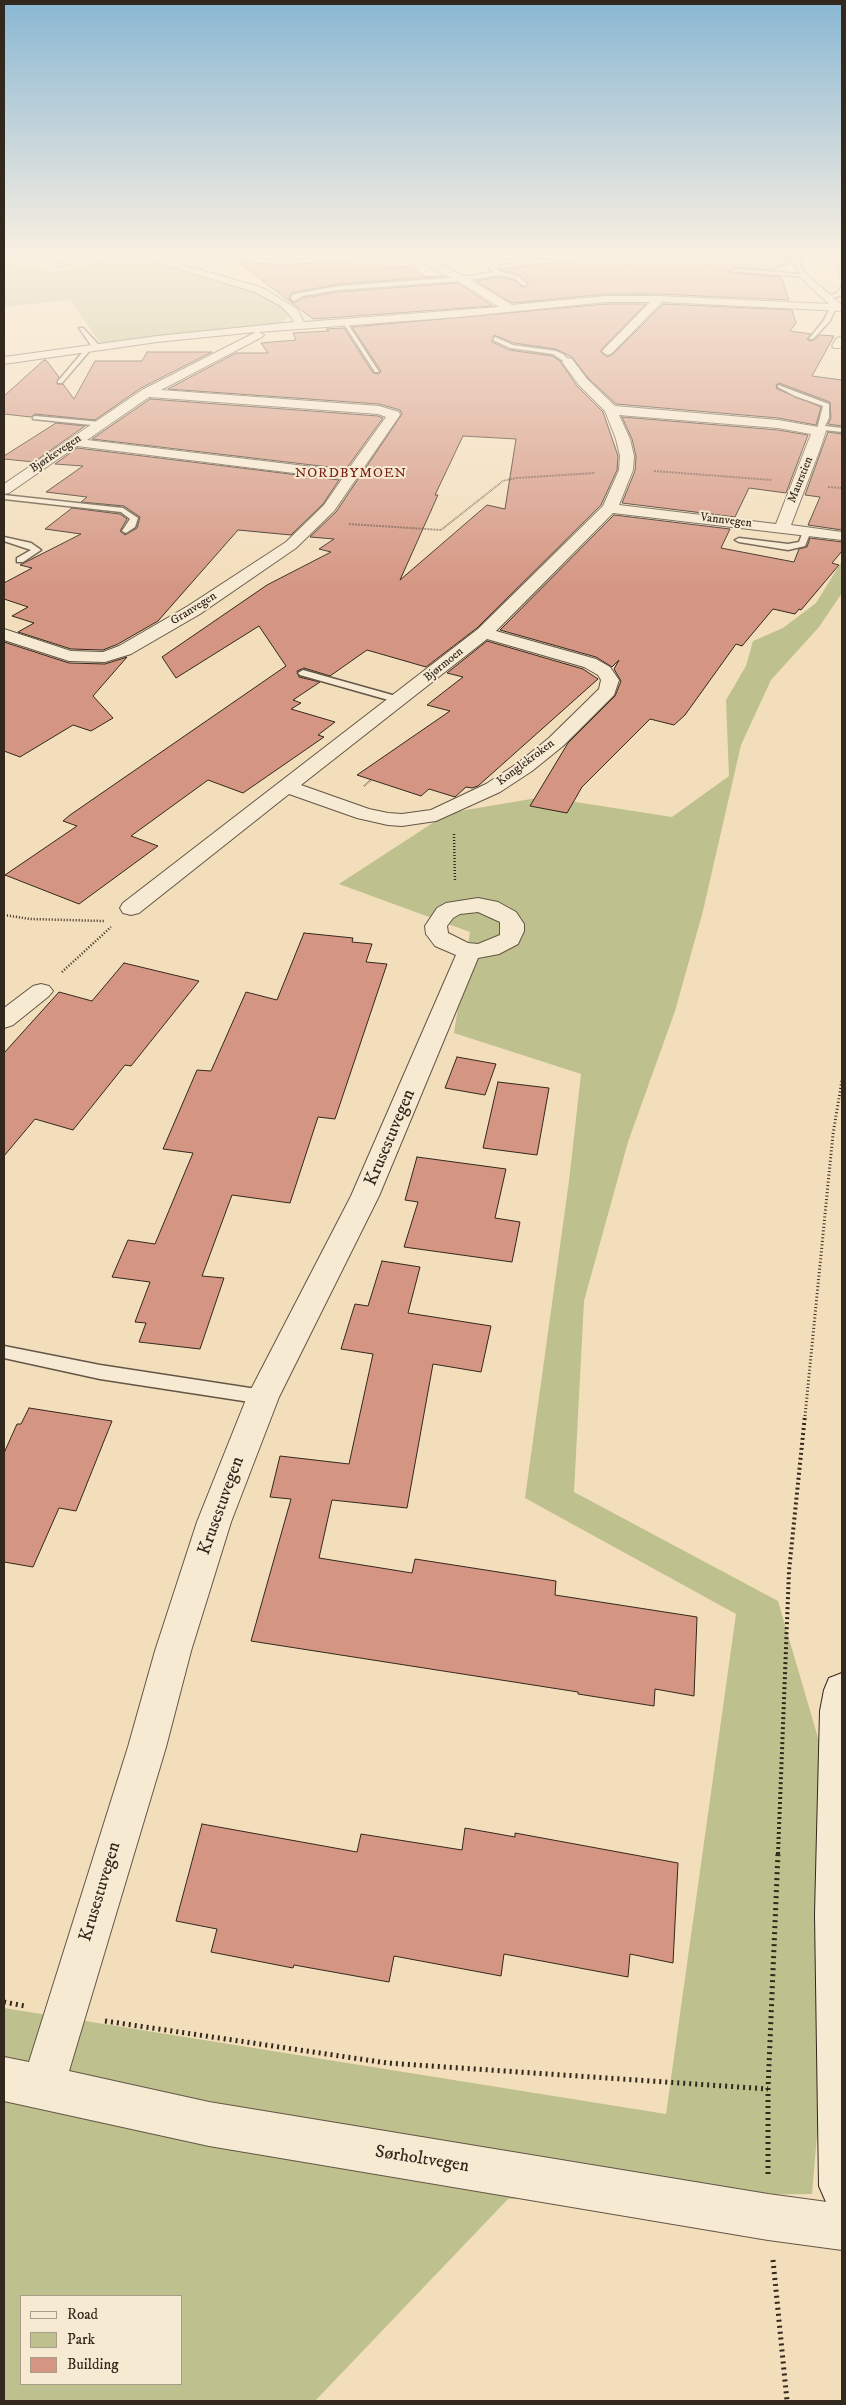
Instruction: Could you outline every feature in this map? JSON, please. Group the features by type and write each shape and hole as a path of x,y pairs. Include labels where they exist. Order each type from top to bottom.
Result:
{"street":[{"name":"Bjørkevegen","path":"6,487 146,393 192,369"},
{"name":"Bjørmoen","path":"131,908 484,633 610,508 626,470 627,456 623,439 611,410 583,382 573,369"},
{"name":"Granvegen","path":"4,634 69,656 105,657 125,650 194,610 291,545 328,508 394,415 392,412 146,393"},
{"path":"611,410 819,429"},
{"name":"Maurstien","path":"782,528 819,429"},
{"path":"74,442 350,476"},
{"name":"Vannvegen","path":"610,508 842,536"},
{"name":"Konglekroken","path":"288,787 364,814 388,819 402,820 436,815 493,788 525,767 562,736 608,691 610,680 604,671 590,664 484,633"},
{"name":"Krusestuvegen","path":"23,2083 65,2015 147,1746 172,1651 205,1550 263,1397 366,1196 470,950"},
{"path":"4,1020 41,990"},
{"path":"842,1690 838,1711 835,1914 842,2186"},
{"name":"Sørholtvegen","path":"23,2083 209,2124 768,2217 842,2227"}],"lane":[{"path":"60,382 72,369"},
{"name":"Maurstien","path":"780,386 797,395 827,405 825,418 819,429"},
{"path":"36,418 101,424"},
{"path":"819,429 842,430"},
{"path":"4,497 123,510 134,518 132,525 126,531"},
{"path":"739,540 788,547 802,544 808,532"},
{"path":"4,539 28,545 37,550 20,560"},
{"path":"303,673 399,700"},
{"path":"4,1352 100,1372 263,1397"}],"path":[{"path":"315,521 441,530 503,481 516,478 626,470 695,472 842,488"},
{"path":"41,990 131,908"},
{"path":"4,915 30,919 117,921"},
{"path":"787,2401 768,2217 768,2089 789,1571 833,1134 842,1080"},
{"path":"4,2002 65,2015 387,2063 768,2089"}],"green space":[{"path":"842,561 842,593 819,627 771,680 741,745 703,911 675,1011 628,1142 584,1301 574,1492 778,1601 842,1820 842,1844 812,2194 508,2199 315,2401 4,2401 4,2008 666,2114 736,1614 525,1498 569,1181 581,1074 454,1033 470,932 339,884 448,813 543,797 672,817 729,776 726,700 746,666 753,641 783,628 816,603"}],"building":[{"path":"34,369 53,369 59,377 57,384 63,384 74,399 90,369 178,369 141,388 95,420 35,414 31,417 4,414 4,396"},
{"path":"205,369 371,369 373,373 379,374 380,369 566,369 577,386 603,412 618,456 617,470 601,505 477,628 426,667 367,650 330,676 304,668 297,671 299,677 320,682 293,700 301,703 291,709 335,722 318,735 324,737 243,793 208,780 131,836 158,846 79,904 5,875 77,826 63,821 70,815 286,666 259,626 176,678 162,657 267,585 331,552 319,549 334,539 310,537 336,512 402,414 400,410 379,404 168,389","holes":["463,436 516,439 505,509 487,505 400,580 438,495 435,495"]},
{"path":"581,369 816,369 812,376 842,380 842,426 828,424 831,418 830,402 779,383 776,385 777,389 821,407 816,425 778,418 616,404"},
{"path":"150,399 378,416 383,418 346,469 92,439"},
{"path":"622,417 778,430 808,435 786,493 749,488 735,517 622,503 635,471 636,456 632,439"},
{"path":"56,423 85,426 34,462 4,459 4,456"},
{"path":"828,432 842,434 842,530 808,525 820,497 805,495"},
{"path":"77,448 339,480 323,504 291,535 238,530 158,621 118,644 103,650 71,649 18,632 34,623 12,616 28,607 4,599 4,583 32,568 20,565 81,534 45,529 72,508 120,514 127,519 120,531 125,535 137,528 140,517 124,506 81,502 87,497 46,492 83,466 55,464"},
{"path":"614,515 730,529 721,548 794,562 799,549 807,547 810,538 842,542 842,551 832,563 839,565 801,610 799,609 795,614 773,609 742,646 736,644 685,715 674,725 650,719 582,787 567,813 530,806 568,743 615,696 621,681 614,669 619,660 612,667 596,657 500,630"},
{"path":"487,641 583,669 598,679 478,786 466,787 455,797 429,789 421,796 357,775 450,711 427,705 463,677 447,673"},
{"path":"4,642 69,663 105,664 127,657 93,696 113,718 91,731 73,725 20,757 4,751"},
{"path":"304,933 353,938 352,942 372,944 366,962 387,964 335,1119 318,1117 290,1203 232,1195 202,1276 224,1278 200,1349 139,1342 146,1323 135,1322 150,1282 112,1277 128,1240 155,1244 193,1153 163,1149 197,1070 211,1071 246,992 277,1000"},
{"path":"124,963 199,981 131,1066 125,1065 73,1130 35,1119 4,1156 4,1053 59,992 92,1001"},
{"path":"457,1057 496,1064 485,1095 445,1088"},
{"path":"498,1082 549,1088 537,1155 483,1148"},
{"path":"417,1157 506,1169 495,1218 520,1222 512,1262 404,1247 418,1202 405,1200"},
{"path":"382,1261 420,1267 408,1313 491,1326 481,1372 433,1364 407,1508 332,1500 319,1558 412,1573 415,1559 556,1581 555,1595 697,1617 694,1696 655,1689 654,1706 578,1694 578,1692 251,1641 291,1499 270,1497 280,1456 349,1464 373,1354 341,1349 355,1304 368,1306"},
{"path":"29,1408 112,1421 76,1511 59,1508 33,1567 4,1562 4,1453 17,1424 21,1424"},
{"path":"202,1824 357,1852 361,1834 462,1850 465,1828 515,1837 515,1833 678,1863 673,1963 630,1954 628,1977 504,1954 501,1976 394,1956 389,1982 294,1965 293,1968 211,1952 217,1929 176,1921"}],"district":[{"name":"NORDBYMOEN","path":"351,474"}]}
